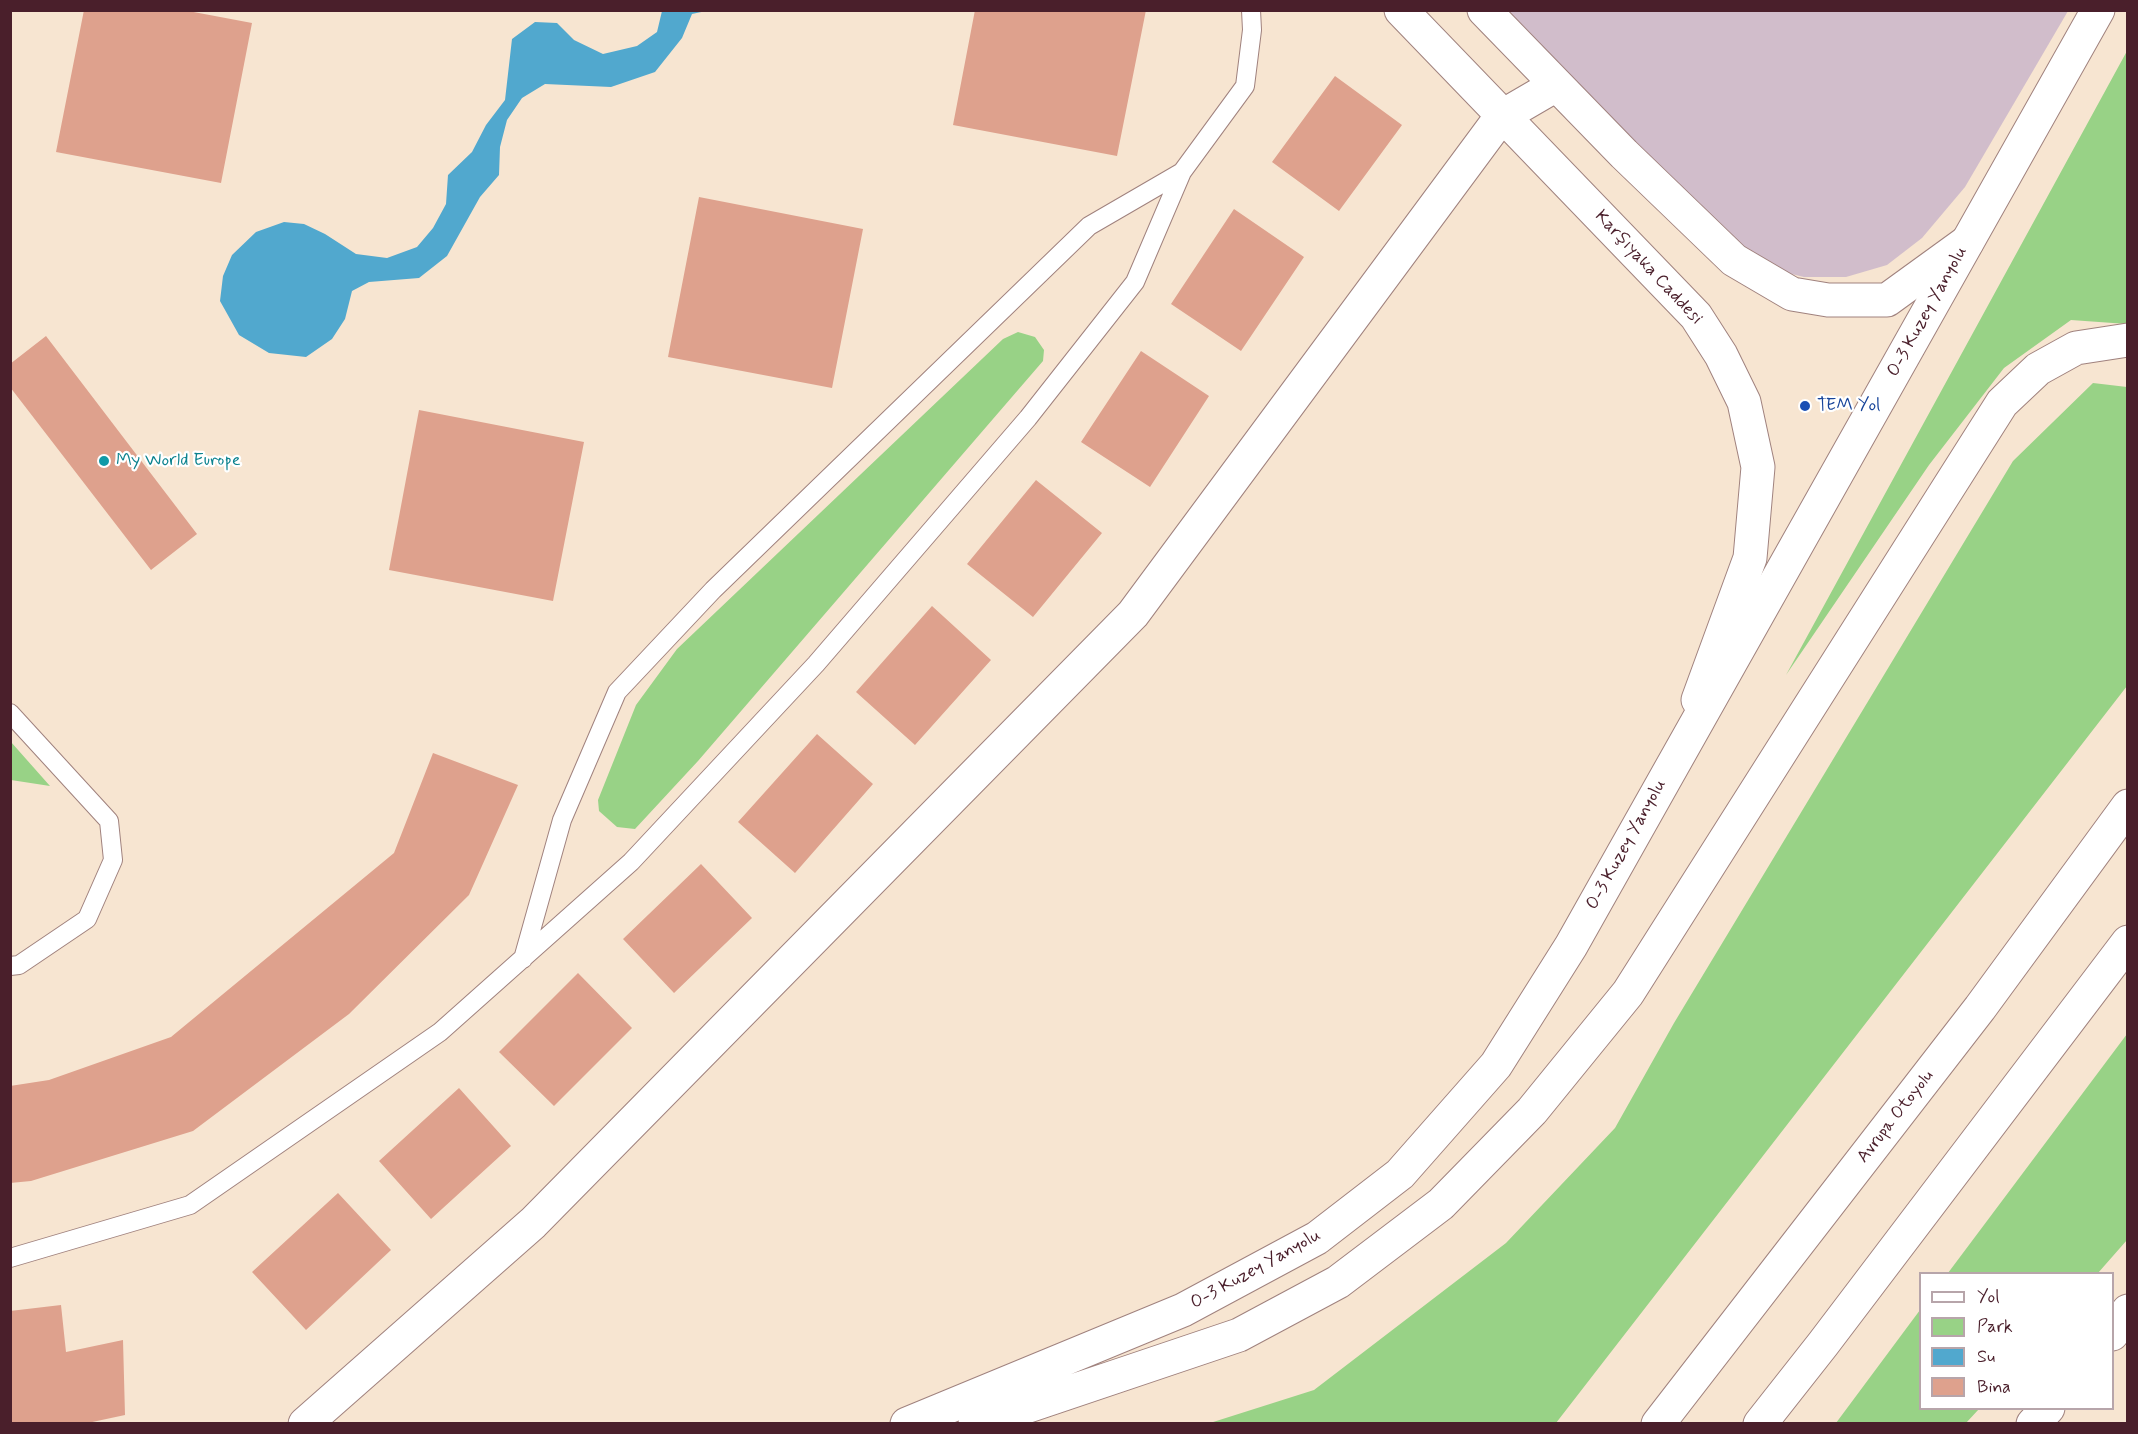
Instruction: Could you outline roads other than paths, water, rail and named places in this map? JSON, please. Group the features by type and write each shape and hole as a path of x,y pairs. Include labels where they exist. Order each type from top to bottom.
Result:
{"main road":[{"name":"Karşıyaka Caddesi","path":"1401,10 1501,117 1696,316 1721,355 1744,402 1758,467 1750,558 1676,758"},
{"path":"1484,10 1556,85 1734,260 1792,294 1828,300 1887,300 1967,242"},
{"name":"O-3 Kuzey Yanyolu","path":"907,1424 1183,1310 1317,1238 1400,1174 1496,1065 1571,946 2098,10"},
{"path":"305,1424 533,1223 1133,614 1501,117 1556,85"},
{"path":"975,1424 1239,1335 1338,1282 1441,1204 1532,1111 1628,993 2002,403 2038,369 2076,348 2127,340"},
{"name":"Avrupa Otoyolu","path":"1658,1424 1973,1018 2127,806"},
{"path":"1760,1424 1838,1326 2127,942"},
{"path":"2114,1331 2127,1311"},
{"path":"2114,1339 2127,1326"},
{"path":"2033,1424 2046,1410"}],"lane":[{"path":"10,1258 190,1205 440,1032 631,862 816,664 1028,418 1135,282 1182,172 1245,86 1252,30 1251,10"},
{"path":"523,959 562,820 616,692 713,590 1089,226 1182,172"},
{"path":"10,713 109,821 113,860 87,919 19,965 10,966"}],"water":[{"path":"662,11 706,11 692,14 682,38 655,72 611,87 545,84 522,98 507,120 500,147 499,175 480,197 447,256 419,278 369,282 352,291 345,319 332,339 306,357 269,353 239,335 220,301 223,276 232,255 256,232 284,222 304,224 325,234 356,254 387,258 417,247 433,228 446,204 448,175 472,152 486,125 505,100 512,39 535,22 557,23 574,40 603,54 637,46 657,32"}],"place":[{"name":"TEM Yol","path":"1805,406"},
{"name":"My World Europe","path":"104,461"}]}
